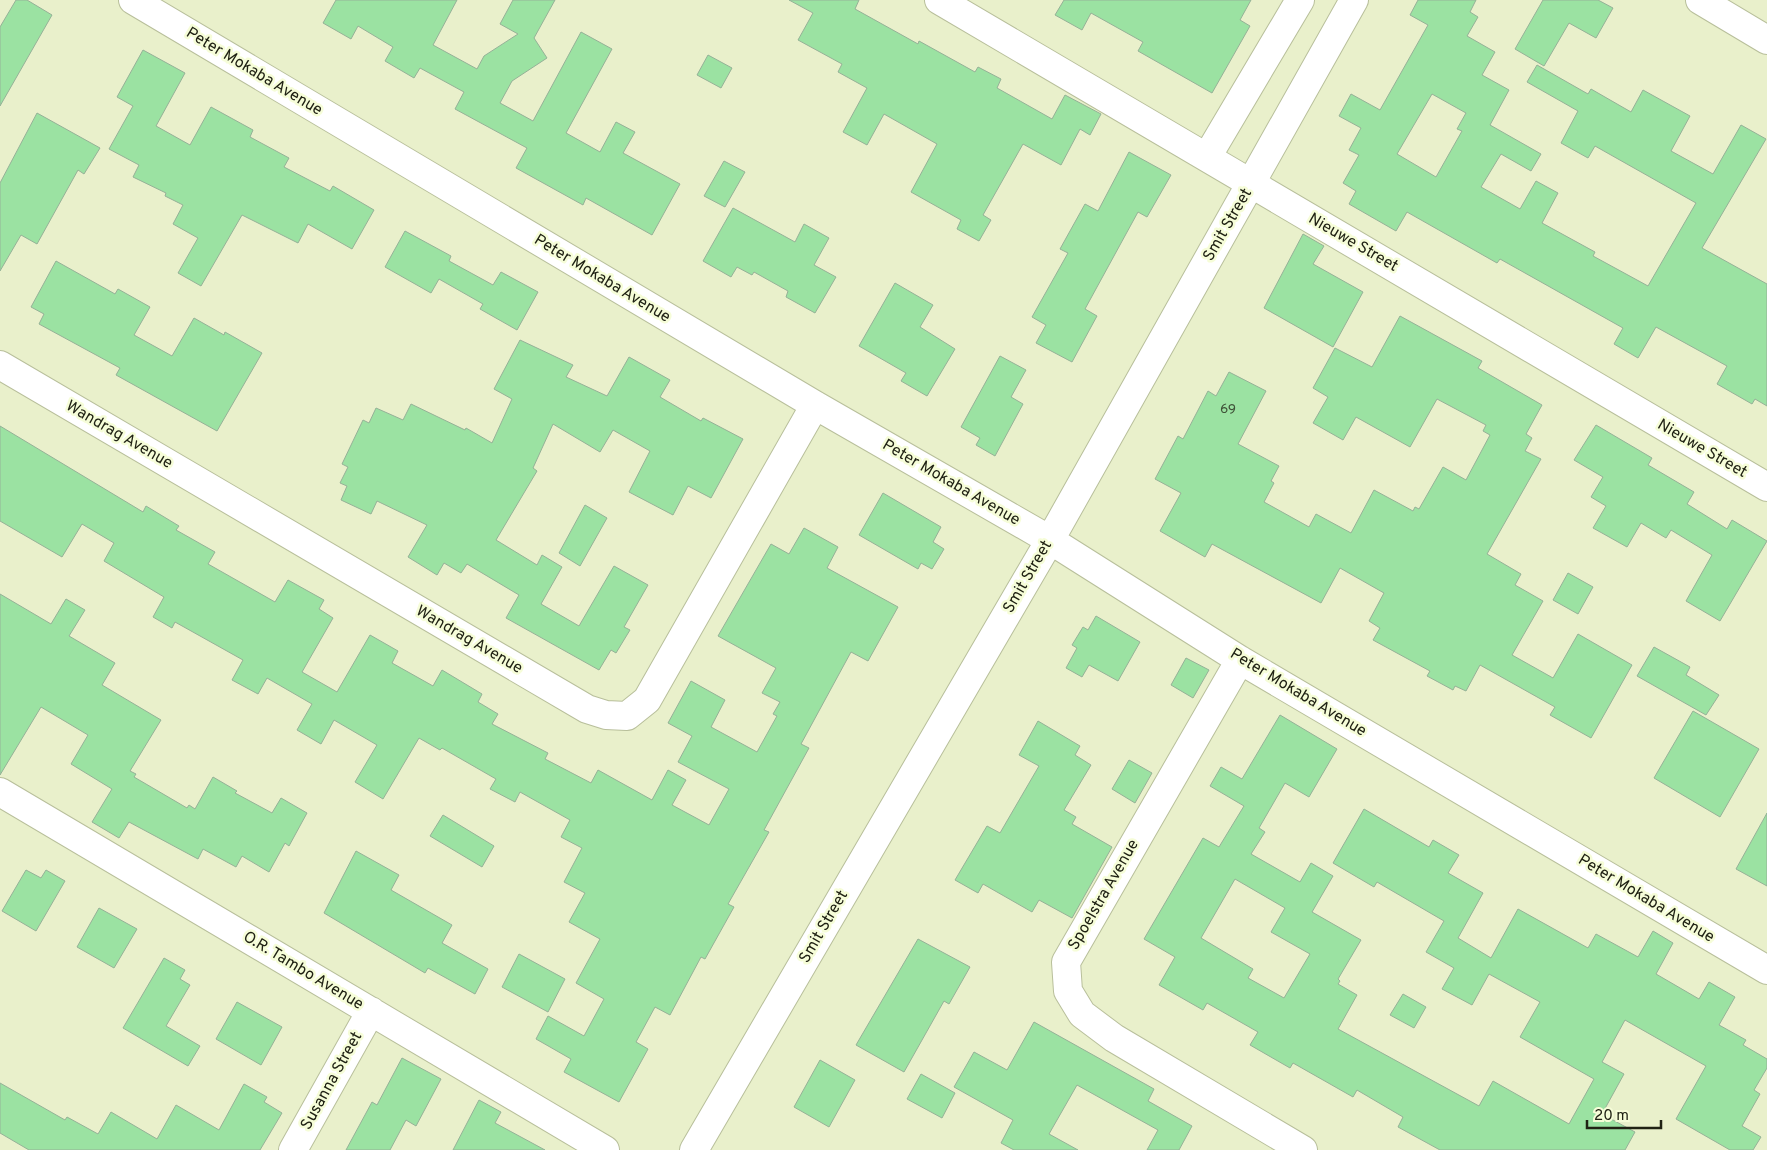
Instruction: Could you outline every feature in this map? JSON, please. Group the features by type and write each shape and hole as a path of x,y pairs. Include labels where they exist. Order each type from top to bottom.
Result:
{"street":[{"name":"Peter Mokaba Avenue","path":"133,0 815,405 1050,540 1240,660 1767,970"},
{"name":"Nieuwe Street","path":"939,0 1767,487"},
{"path":"1207,157 1300,0"},
{"name":"Smit Street","path":"694,1150 1050,540 1354,0"},
{"path":"1700,0 1767,40"},
{"name":"Wandrag Avenue","path":"0,365 578,704 606,715 627,716 647,700 815,405"},
{"name":"Spoelstra Avenue","path":"1240,660 1066,962 1068,990 1082,1014 1114,1038 1302,1150"},
{"name":"O.R. Tambo Avenue","path":"0,792 606,1150"},
{"name":"Susanna Street","path":"294,1150 371,1011"}],"building":[{"path":"16,0 27,0 52,15 0,106 0,27"},
{"path":"336,0 457,0 433,45 477,69 484,56 518,34 500,24 513,0 555,0 534,38 547,58 512,81 500,103 533,121 581,32 612,49 566,133 600,152 616,122 635,132 623,153 680,184 652,235 586,198 583,205 516,168 527,148 455,109 464,92 420,68 414,78 385,61 393,47 358,26 351,39 323,23"},
{"path":"789,0 859,0 855,9 918,44 919,41 975,72 978,67 1001,79 997,88 1052,119 1065,95 1101,114 1090,135 1080,129 1061,165 1023,144 983,215 991,220 979,241 957,229 961,220 911,192 937,144 884,114 867,145 843,132 867,88 838,72 842,64 798,40 813,13"},
{"path":"1064,0 1251,0 1240,20 1250,26 1212,93 1138,51 1143,42 1091,13 1082,30 1055,15"},
{"path":"1418,0 1476,0 1470,12 1478,17 1467,36 1495,52 1482,75 1509,90 1490,125 1541,154 1531,171 1501,154 1481,187 1520,209 1536,181 1558,193 1542,223 1595,252 1593,256 1648,286 1696,203 1595,146 1588,158 1561,143 1578,111 1527,82 1537,65 1588,94 1591,89 1631,112 1643,90 1690,116 1671,151 1713,174 1741,125 1766,139 1702,248 1767,284 1767,406 1755,399 1752,404 1717,384 1727,366 1656,327 1638,358 1614,344 1623,328 1500,259 1497,263 1407,212 1396,231 1349,204 1356,191 1343,183 1359,155 1349,150 1361,128 1339,116 1351,94 1380,110 1428,25 1410,15","holes":["1432,94 1466,113 1457,129 1462,131 1436,177 1397,154"]},
{"path":"1543,0 1598,0 1613,8 1596,38 1569,23 1544,66 1515,49"},
{"path":"143,50 185,73 156,126 190,145 211,107 253,130 250,137 289,158 284,167 330,191 333,186 374,210 352,249 308,224 298,243 242,215 201,286 178,273 198,238 173,224 183,205 165,196 166,193 133,177 139,165 109,149 133,106 117,97"},
{"path":"708,55 732,68 721,88 697,75"},
{"path":"37,113 100,148 84,174 78,170 37,244 21,235 0,271 0,183"},
{"path":"1129,152 1171,175 1147,217 1138,212 1085,309 1097,316 1072,362 1036,343 1046,325 1032,317 1068,253 1060,249 1085,204 1098,211"},
{"path":"724,161 745,172 725,207 704,196"},
{"path":"733,208 795,242 804,224 829,238 814,265 836,277 815,313 786,297 788,291 754,272 752,275 737,267 731,277 703,261"},
{"path":"405,231 451,256 449,261 493,285 501,272 538,292 517,330 480,309 483,304 439,279 431,293 385,267"},
{"path":"1303,234 1324,246 1313,264 1363,292 1333,347 1264,308"},
{"path":"56,261 115,294 118,289 150,307 134,335 172,356 194,318 224,335 225,332 262,353 217,431 116,375 120,368 39,324 44,314 31,307"},
{"path":"895,283 933,305 920,327 955,349 927,396 901,381 906,373 859,346"},
{"path":"1400,316 1482,361 1478,368 1542,405 1526,434 1532,438 1525,451 1541,459 1487,554 1521,574 1515,585 1543,601 1512,655 1553,678 1578,634 1632,665 1591,738 1550,715 1555,707 1480,665 1466,691 1455,686 1453,690 1427,676 1430,671 1373,640 1380,628 1369,621 1384,593 1340,568 1321,603 1212,544 1205,557 1160,531 1181,493 1155,479 1178,436 1183,439 1208,391 1216,396 1229,372 1266,391 1238,444 1279,466 1271,481 1274,483 1264,502 1309,527 1316,514 1351,533 1374,490 1413,511 1415,507 1419,509 1443,467 1466,480 1490,435 1483,431 1486,425 1437,399 1410,447 1356,417 1343,440 1313,423 1328,397 1313,388 1335,348 1372,367"},
{"path":"520,340 573,365 566,377 607,396 629,357 670,380 660,397 701,421 703,418 743,439 711,498 688,486 673,515 629,492 650,451 613,430 600,452 553,424 533,468 537,471 496,540 537,565 542,555 562,567 541,604 579,626 614,566 648,585 624,627 630,630 616,653 611,650 599,670 506,618 519,595 467,564 461,573 444,563 437,575 408,557 427,525 377,501 371,514 341,500 347,486 340,483 348,467 342,464 363,420 369,423 376,408 403,420 411,404 465,430 466,428 492,443 512,399 494,389"},
{"path":"1000,356 1026,370 1011,397 1023,404 995,456 976,445 980,438 961,427"},
{"path":"1596,425 1652,458 1648,465 1694,492 1687,504 1727,529 1732,520 1767,541 1720,621 1686,601 1712,555 1671,530 1666,538 1641,523 1627,547 1593,528 1606,506 1591,497 1603,477 1574,460"},
{"path":"0,426 143,512 146,506 179,526 176,530 215,552 208,564 275,602 288,580 324,600 319,609 333,618 302,672 337,692 370,635 398,651 392,663 433,686 442,670 482,694 478,702 498,714 492,724 548,753 545,759 591,783 598,770 652,800 668,770 686,780 672,805 709,825 729,789 678,762 692,736 668,723 691,681 725,700 711,727 757,752 777,716 773,714 780,702 762,693 776,668 718,636 771,544 789,554 804,528 838,547 827,568 898,607 868,661 851,652 801,744 809,748 764,830 769,832 728,904 734,907 705,959 701,957 670,1015 655,1007 636,1042 648,1049 619,1102 564,1072 571,1059 536,1039 548,1016 584,1036 604,999 576,983 600,939 569,922 585,893 564,882 582,848 561,837 570,820 520,792 515,802 490,789 496,779 442,748 440,750 419,738 383,799 355,782 377,745 334,720 321,744 297,730 312,704 267,678 258,694 232,680 243,660 175,622 172,628 153,617 164,597 104,561 114,543 82,524 62,557 0,521"},
{"path":"883,493 941,527 933,542 944,549 932,569 921,563 918,569 859,535"},
{"path":"585,505 607,518 580,566 559,553"},
{"path":"1568,573 1593,587 1578,614 1553,600"},
{"path":"0,594 51,624 66,599 85,610 69,636 115,663 102,685 161,720 130,771 136,774 134,777 187,808 189,805 195,809 213,777 237,791 235,793 272,813 281,798 307,813 289,846 285,843 269,872 242,856 236,867 203,849 198,859 129,822 119,838 92,822 112,789 71,764 88,735 41,707 0,775"},
{"path":"1096,616 1140,642 1118,681 1089,665 1082,677 1066,668 1077,648 1072,645 1083,627 1088,630"},
{"path":"1654,647 1690,667 1686,675 1719,695 1706,715 1637,676"},
{"path":"1186,658 1209,670 1193,698 1171,685"},
{"path":"1693,711 1759,749 1720,817 1654,778"},
{"path":"1280,715 1337,749 1309,797 1285,783 1259,828 1265,832 1251,854 1300,882 1311,863 1333,876 1312,912 1361,940 1338,979 1340,981 1338,984 1357,995 1338,1029 1479,1106 1493,1081 1569,1124 1594,1079 1520,1037 1540,1002 1489,974 1472,1005 1442,989 1454,968 1426,952 1444,921 1377,882 1374,887 1333,863 1364,809 1429,847 1433,840 1459,855 1448,873 1483,893 1458,938 1491,958 1518,909 1588,948 1596,934 1638,957 1653,931 1673,943 1656,974 1699,999 1709,982 1735,997 1719,1025 1746,1040 1743,1045 1767,1059 1767,1068 1754,1090 1760,1094 1742,1126 1761,1137 1753,1150 1730,1150 1676,1119 1706,1066 1625,1020 1602,1062 1624,1074 1602,1114 1635,1132 1625,1150 1440,1150 1398,1127 1403,1117 1357,1090 1353,1097 1293,1063 1290,1068 1250,1045 1258,1032 1207,1003 1203,1010 1159,985 1175,957 1144,939 1203,838 1219,847 1244,806 1210,786 1221,767 1242,779","holes":["1235,879 1285,908 1271,932 1310,954 1284,998 1248,978 1253,969 1201,938"]},
{"path":"1038,721 1080,746 1075,755 1091,765 1064,810 1076,817 1072,824 1112,847 1072,918 1039,900 1032,912 983,884 978,893 955,880 987,826 1000,833 1039,766 1019,755"},
{"path":"1129,760 1152,773 1135,803 1112,789"},
{"path":"1767,813 1767,886 1736,869"},
{"path":"443,815 494,846 482,867 430,836"},
{"path":"356,851 399,875 391,890 452,925 442,943 488,969 475,994 428,968 425,973 324,913"},
{"path":"26,870 41,878 46,870 65,881 36,931 2,911"},
{"path":"99,908 137,929 114,968 77,947"},
{"path":"918,939 970,967 949,1004 944,1001 904,1072 856,1045"},
{"path":"519,954 565,979 548,1012 502,987"},
{"path":"164,958 185,970 180,979 190,985 166,1026 200,1046 188,1066 123,1028"},
{"path":"1403,994 1426,1007 1414,1028 1390,1015"},
{"path":"237,1002 282,1027 261,1065 216,1039"},
{"path":"1034,1022 1154,1089 1148,1101 1192,1126 1179,1150 1147,1150 1158,1130 1077,1085 1049,1134 1078,1150 1014,1150 1001,1143 1013,1120 954,1087 974,1052 1007,1070"},
{"path":"402,1058 441,1079 416,1126 406,1120 390,1150 346,1150 372,1102 377,1105"},
{"path":"820,1060 855,1080 829,1127 794,1107"},
{"path":"921,1074 955,1093 942,1118 907,1099"},
{"path":"0,1083 65,1120 67,1117 98,1134 111,1112 157,1139 176,1105 219,1130 244,1084 267,1097 264,1102 282,1113 260,1150 29,1150 0,1133"},
{"path":"479,1100 501,1112 495,1123 545,1150 453,1150"}]}
